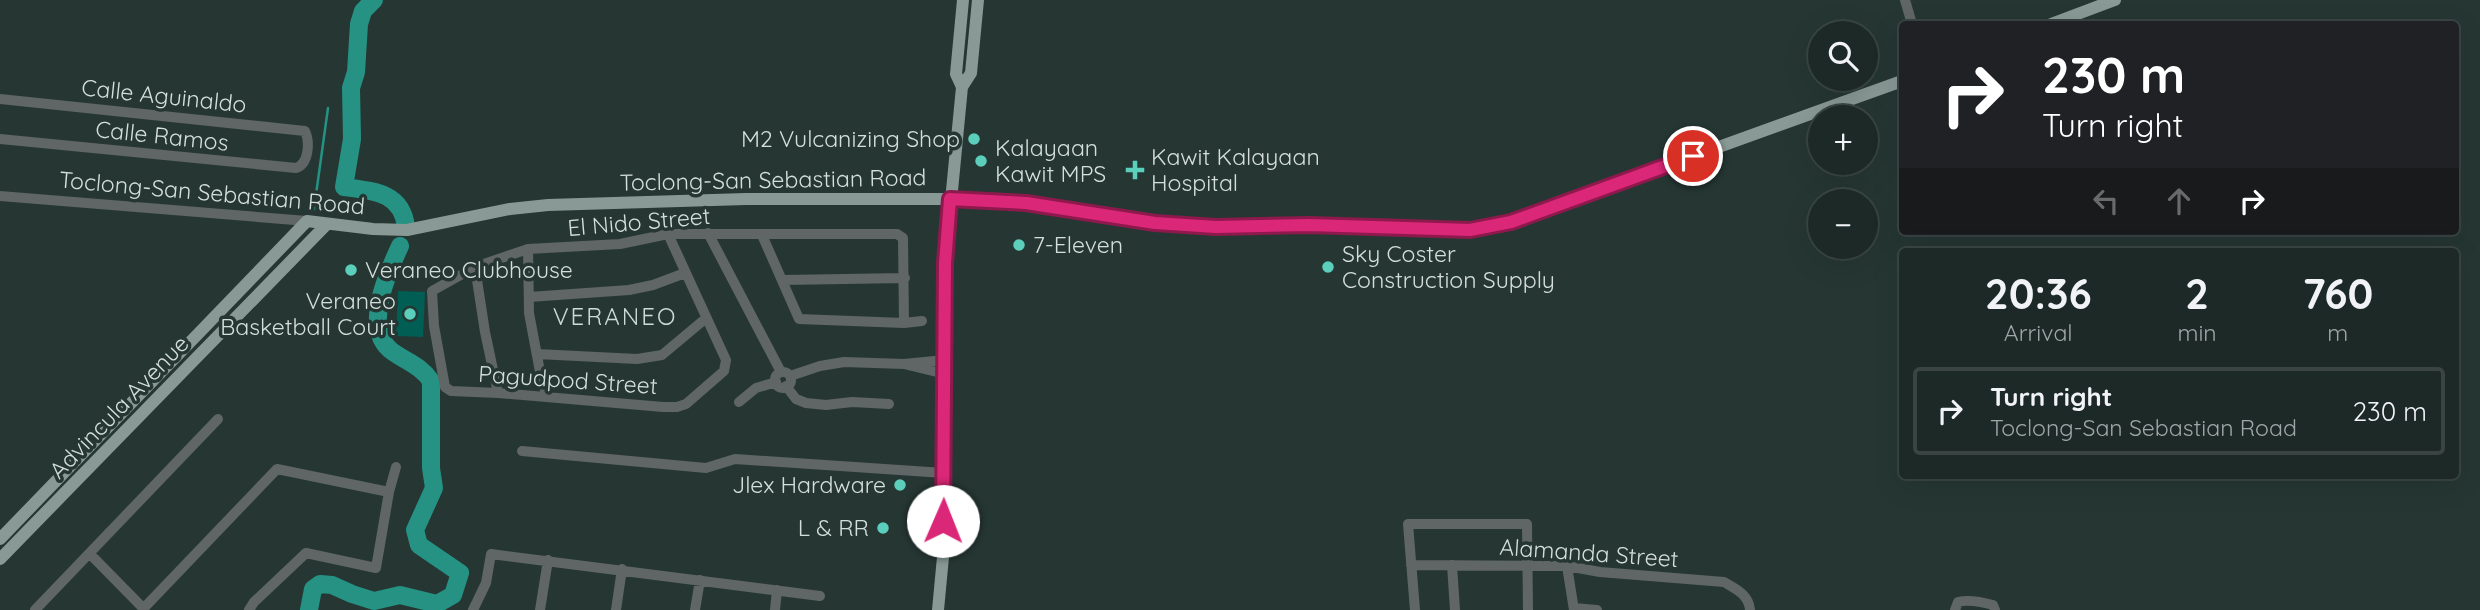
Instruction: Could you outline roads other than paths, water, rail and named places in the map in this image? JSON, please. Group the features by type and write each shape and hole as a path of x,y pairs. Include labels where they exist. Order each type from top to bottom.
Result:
{"main road":[{"path":"962,88 956,74 963,0"},
{"path":"938,610 943,557 945,263 962,88 971,74 978,0"},
{"path":"2059,21 2115,0"},
{"name":"Toclong-San Sebastian Road","path":"307,221 407,230 527,206 648,201 950,199 1026,203 1155,223 1216,227 1309,225 1470,230 1511,222 1899,82"},
{"name":"Advincula Avenue","path":"0,539 307,221"},
{"name":"Advincula Avenue","path":"0,559 327,224"},
{"path":"136,399 146,409"}],"street":[{"path":"1905,0 1911,21"},
{"name":"Calle Aguinaldo","path":"0,99 305,131 306,149"},
{"name":"Calle Ramos","path":"0,139 296,168 305,162 306,149"},
{"name":"Toclong-San Sebastian Road","path":"0,195 307,221"},
{"path":"708,233 796,400 826,405 852,402 889,404"},
{"path":"537,354 637,359 663,355 705,319 668,234"},
{"name":"El Nido Street","path":"447,390 434,326 432,290 475,267 528,249 620,244 668,234 901,236 905,278"},
{"path":"762,235 799,319 904,323 922,321"},
{"path":"528,249 529,313 547,397"},
{"path":"475,267 498,393"},
{"path":"529,297 629,290 653,285 685,273"},
{"path":"783,279 905,278 904,323"},
{"name":"Pagudpod Street","path":"447,390 677,407 686,404 724,371 726,360 705,319"},
{"path":"739,402 756,388 820,366 844,362 904,364 945,360"},
{"path":"904,364 945,374"},
{"path":"35,610 218,419"},
{"path":"522,451 706,468 735,459 944,473"},
{"path":"249,610 254,602 306,553 376,568 396,467"},
{"path":"90,554 144,610 277,469 389,492"},
{"path":"1415,610 1408,524 1528,524 1528,610"},
{"path":"473,610 486,583 491,554 820,596"},
{"path":"540,610 548,560"},
{"name":"Alamanda Street","path":"1411,565 1567,566 1600,572 1724,582 1740,591 1749,602 1750,610"},
{"path":"1451,565 1455,610"},
{"path":"1567,566 1574,609 1597,610"},
{"path":"616,610 622,569"},
{"path":"695,610 700,580"},
{"path":"775,610 777,590"},
{"path":"1955,610 1958,602 1964,600 1984,602 1993,605 1995,610"}],"waterway":[{"path":"374,0 363,11 359,24 356,72 351,88 352,139 344,187 375,192 392,200 399,207 406,227"},
{"path":"314,209 328,108"},
{"path":"309,610 313,589 320,584 332,585 374,601 400,595 437,604 453,595 460,573 419,545 415,530 434,488 431,468 431,381 384,342 379,330 378,316 384,285 400,246"}],"place":[{"name":"M2 Vulcanizing Shop","path":"974,139"},
{"name":"Kalayaan Kawit MPS","path":"981,161"},
{"name":"Kawit Kalayaan Hospital","path":"1135,170"},
{"name":"7-Eleven","path":"1019,245"},
{"name":"Sky Coster Construction Supply","path":"1328,267"},
{"name":"Veraneo Clubhouse","path":"351,270"},
{"name":"Veraneo Basketball Court","path":"410,314"},
{"name":"Jlex Hardware","path":"900,485"},
{"name":"L & RR","path":"883,528"}],"district":[{"name":"VERANEO","path":"615,317"}]}
